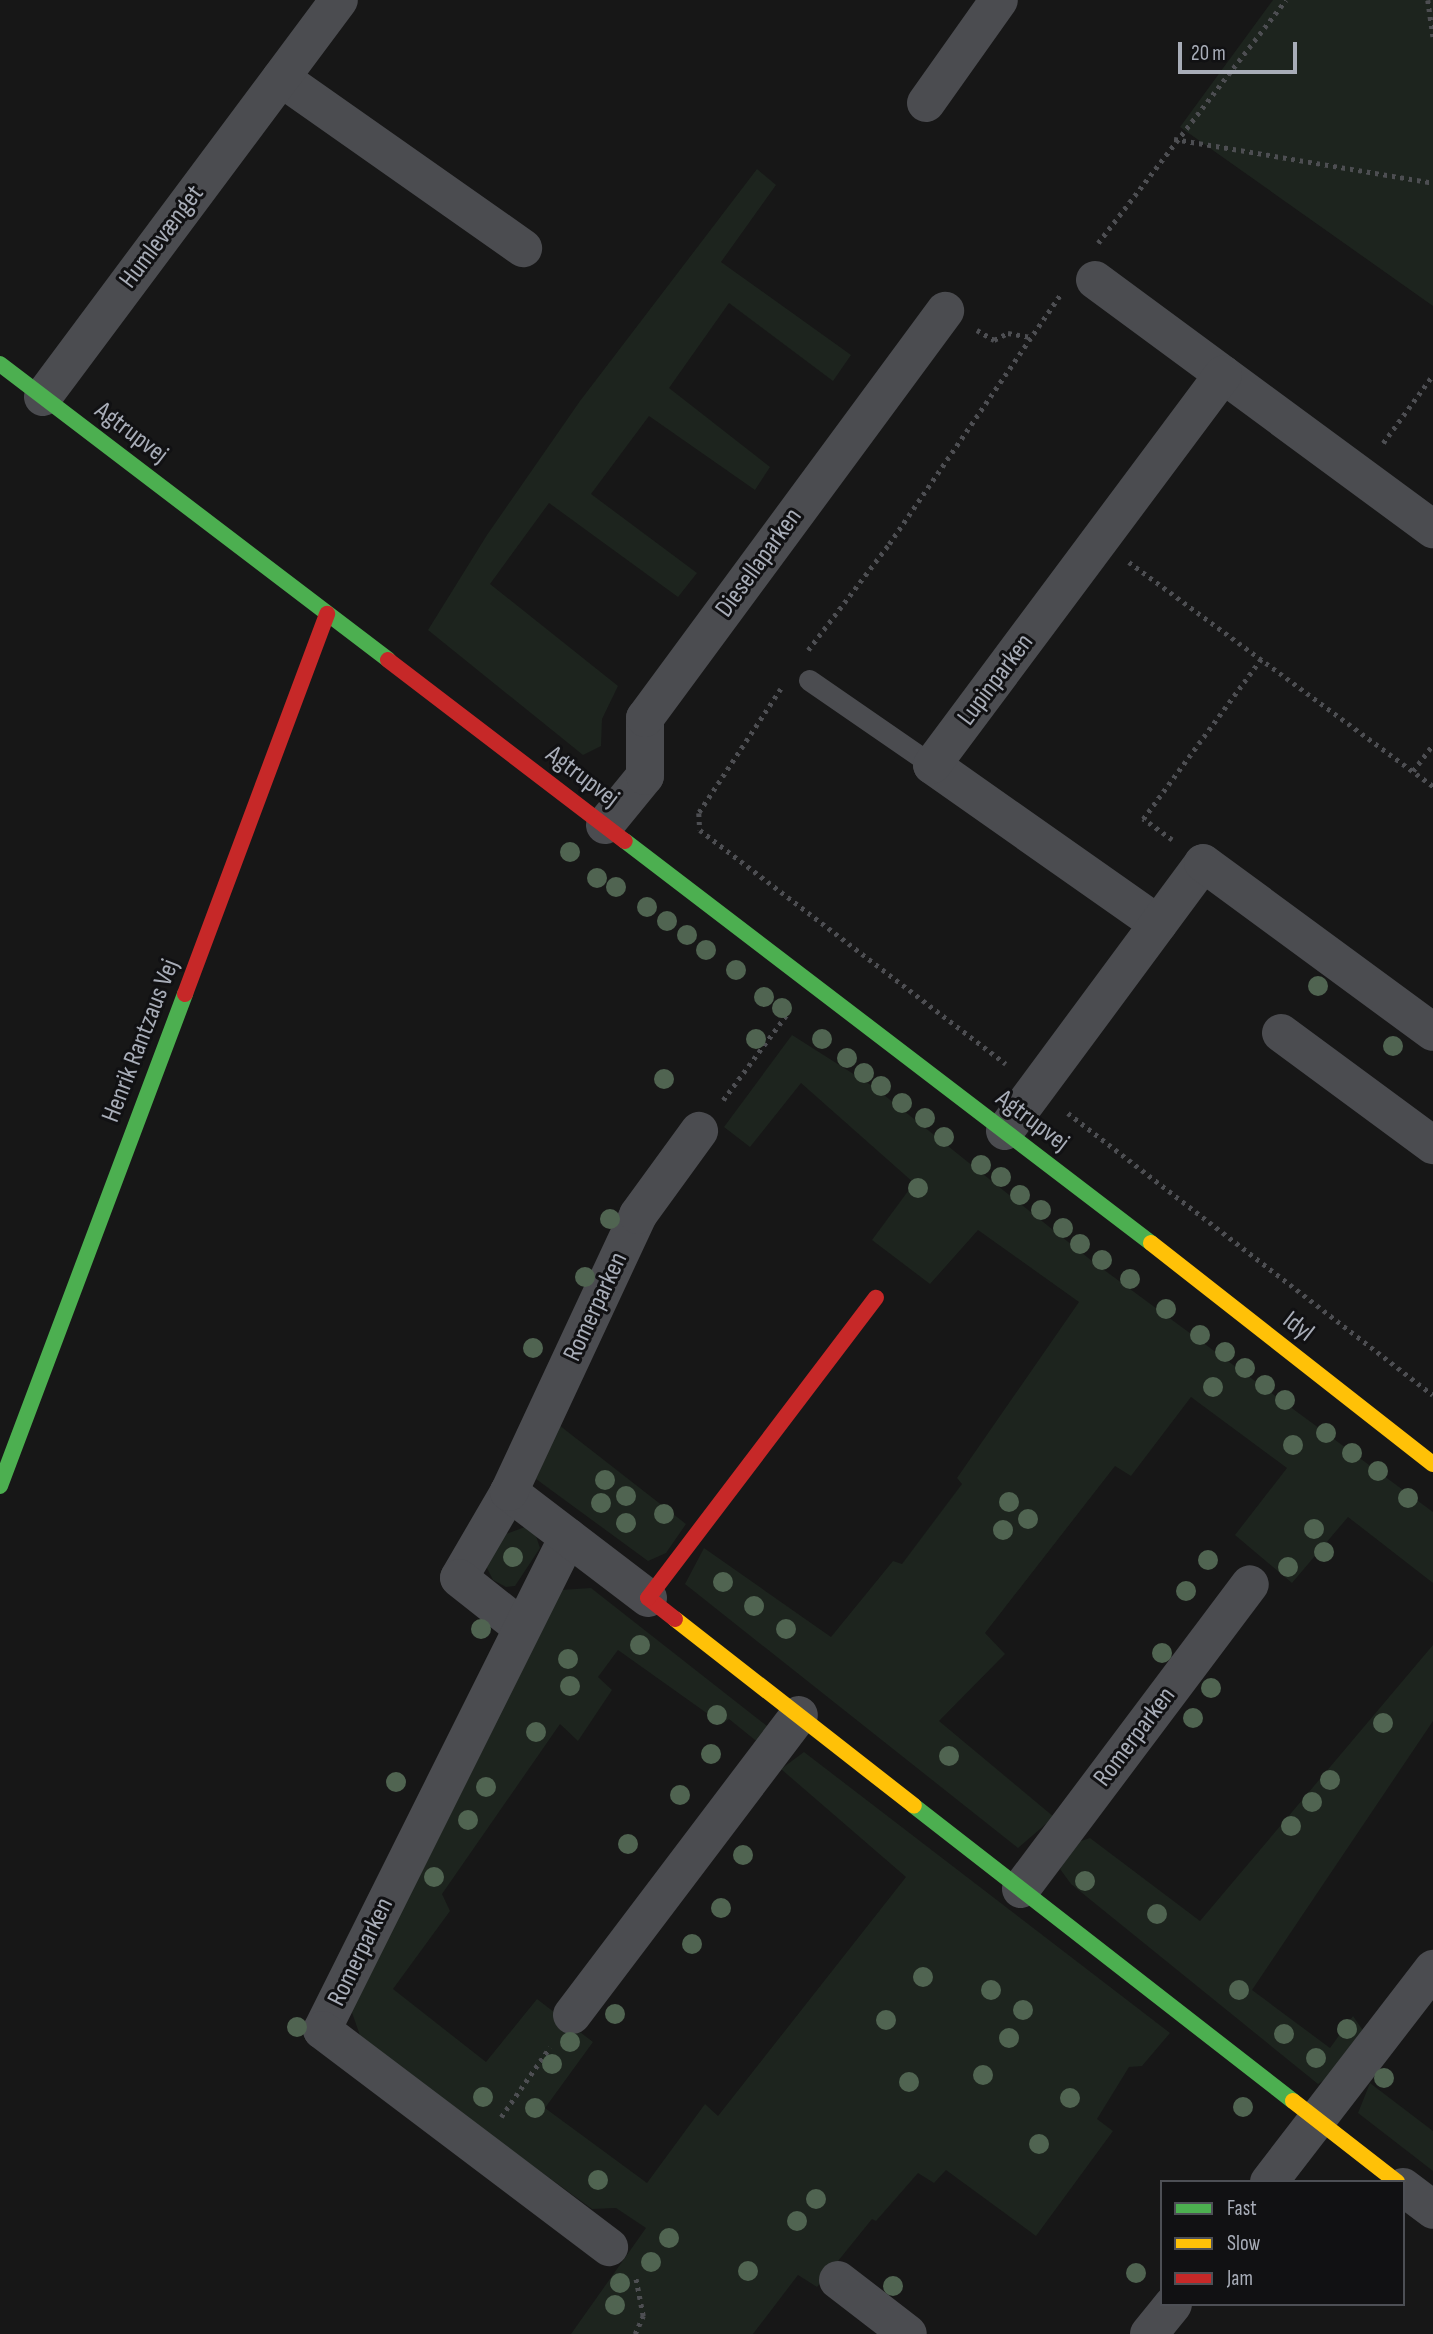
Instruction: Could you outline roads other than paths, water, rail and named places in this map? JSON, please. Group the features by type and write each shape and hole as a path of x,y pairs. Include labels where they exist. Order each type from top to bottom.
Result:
{"street":[{"name":"Humlevænget","path":"43,397 339,0"},
{"path":"926,103 999,0"},
{"path":"281,78 523,248"},
{"path":"1095,280 1433,529"},
{"name":"Diesellaparken","path":"606,825 645,776 645,718 945,311"},
{"name":"Agtrupvej","path":"0,364 1133,1229"},
{"name":"Lupinparken","path":"932,765 1223,374"},
{"name":"Henrik Rantzaus Vej","path":"0,1486 327,614"},
{"path":"932,765 1158,923"},
{"path":"1005,1131 1203,863 1433,1032"},
{"path":"1281,1033 1433,1145"},
{"name":"Romerparken","path":"522,1628 460,1578 509,1492 638,1215 699,1131"},
{"name":"Idyl","path":"1133,1229 1433,1464"},
{"path":"648,1598 876,1298"},
{"path":"509,1492 1394,2180"},
{"name":"Romerparken","path":"568,1536 322,2030 609,2247"},
{"name":"Romerparken","path":"1021,1889 1250,1584"},
{"path":"572,2015 799,1715"},
{"path":"1271,2180 1433,1969"},
{"path":"1405,2189 1433,2210"},
{"path":"838,2280 908,2334"},
{"path":"1149,2334 1171,2306"}],"lane":[{"path":"808,680 932,765"}]}
